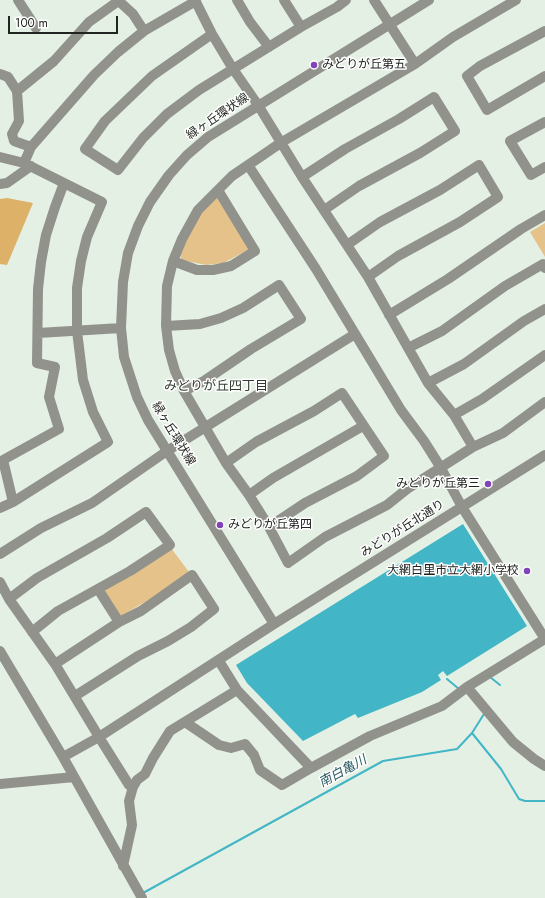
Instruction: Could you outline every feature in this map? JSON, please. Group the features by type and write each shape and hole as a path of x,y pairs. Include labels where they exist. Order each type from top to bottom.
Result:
{"street":[{"path":"18,0 36,28"},
{"path":"0,184 7,183 27,164 31,147 94,75 118,52 144,31 195,0 212,34 233,68 368,277 428,383 454,416 473,447"},
{"path":"237,0 250,22 269,47"},
{"path":"284,0 301,27"},
{"path":"212,34 146,81 105,121 85,149 118,170 143,138 167,114 199,90 301,27 335,4 346,0"},
{"path":"374,0 415,64"},
{"name":"緑ヶ丘環状線","path":"274,624 148,420 137,396 124,357 121,328 123,282 128,253 138,226 150,202 168,175 187,155 208,137 429,0"},
{"path":"516,0 453,38 415,64 282,142 232,176 198,210 182,239 173,262 167,286 166,326 169,350 175,371 184,391 226,463 249,495 269,527 288,563 325,537 387,505 407,489 473,447 503,433 545,402"},
{"path":"17,91 54,61 89,22 117,2 121,3 133,14 144,31"},
{"path":"545,31 480,66 467,76 487,110 545,76"},
{"path":"0,74 8,77 17,91 19,121 12,134 14,141 31,147"},
{"path":"0,80 0,85"},
{"path":"302,176 345,149 434,98 455,131 420,153 359,186 324,210"},
{"path":"545,122 510,140 531,175 545,167"},
{"path":"0,157 27,164 102,202 87,237 81,261 77,288 77,331 83,380 93,412 108,442 13,502 0,508"},
{"path":"184,722 219,745 232,748 245,744 254,755 260,770 282,784 370,736 442,706 467,688 545,639 462,507 441,468 424,441 401,410 316,269 248,165"},
{"path":"347,245 380,222 440,190 479,165 498,197 460,222 398,256 368,277"},
{"path":"13,502 3,460 59,429 48,397 55,366 37,363 38,289 46,235 64,183"},
{"path":"173,262 197,270 213,270 231,266 255,251 218,190"},
{"path":"389,315 448,279 522,228 545,215"},
{"path":"408,348 442,331 504,286 543,264 545,268"},
{"path":"166,326 200,324 221,318 243,308 279,285 301,318 251,349 204,381 184,391"},
{"path":"428,383 464,364 524,321 545,309"},
{"path":"38,333 121,328"},
{"path":"0,554 41,528 92,503 167,450 355,334"},
{"path":"454,416 482,399 545,355"},
{"path":"226,463 256,442 314,411 342,393 384,456 357,476 305,503 269,527"},
{"path":"249,495 273,478 363,426"},
{"name":"みどりが丘北通り","path":"63,757 99,737 219,661 274,624 545,456"},
{"path":"9,599 37,578 107,538 146,512 170,545 130,571 58,611 32,632"},
{"path":"55,664 118,622 141,611 192,575 214,610 168,642 138,656 74,696"},
{"path":"0,582 9,599 55,664 129,785 133,787"},
{"path":"98,589 118,622"},
{"path":"0,651 63,757 142,898"},
{"path":"219,661 237,690 311,768"},
{"path":"467,688 513,742 545,766"},
{"path":"123,866 132,825 129,801 133,787 137,780 145,774 170,731 237,690"},
{"path":"0,784 74,777"}],"shaded area":[{"path":"216,195 250,246 248,250 223,263 206,265 182,260 180,255 195,220"},
{"path":"7,198 33,203 7,265 0,264 0,199"},
{"path":"545,223 545,257 530,232"},
{"path":"171,548 189,572 152,598 119,617 102,589"}],"water":[{"path":"463,524 527,626 447,676 443,671 438,675 441,680 422,692 358,718 355,714 303,741 247,683 236,665"}],"waterway":[{"path":"490,677 500,685"},
{"path":"447,679 459,689"},
{"name":"南白亀川","path":"143,893 383,761 457,749 472,733 484,714"},
{"name":"南白亀川","path":"472,733 501,769 519,799 525,801 545,801"}],"place":[{"name":"みどりが丘第五","path":"314,65"},
{"name":"みどりが丘第三","path":"488,484"},
{"name":"みどりが丘第四","path":"220,525"},
{"name":"大網白里市立大網小学校","path":"527,571"}],"district":[{"name":"みどりが丘四丁目","path":"216,387"}]}
